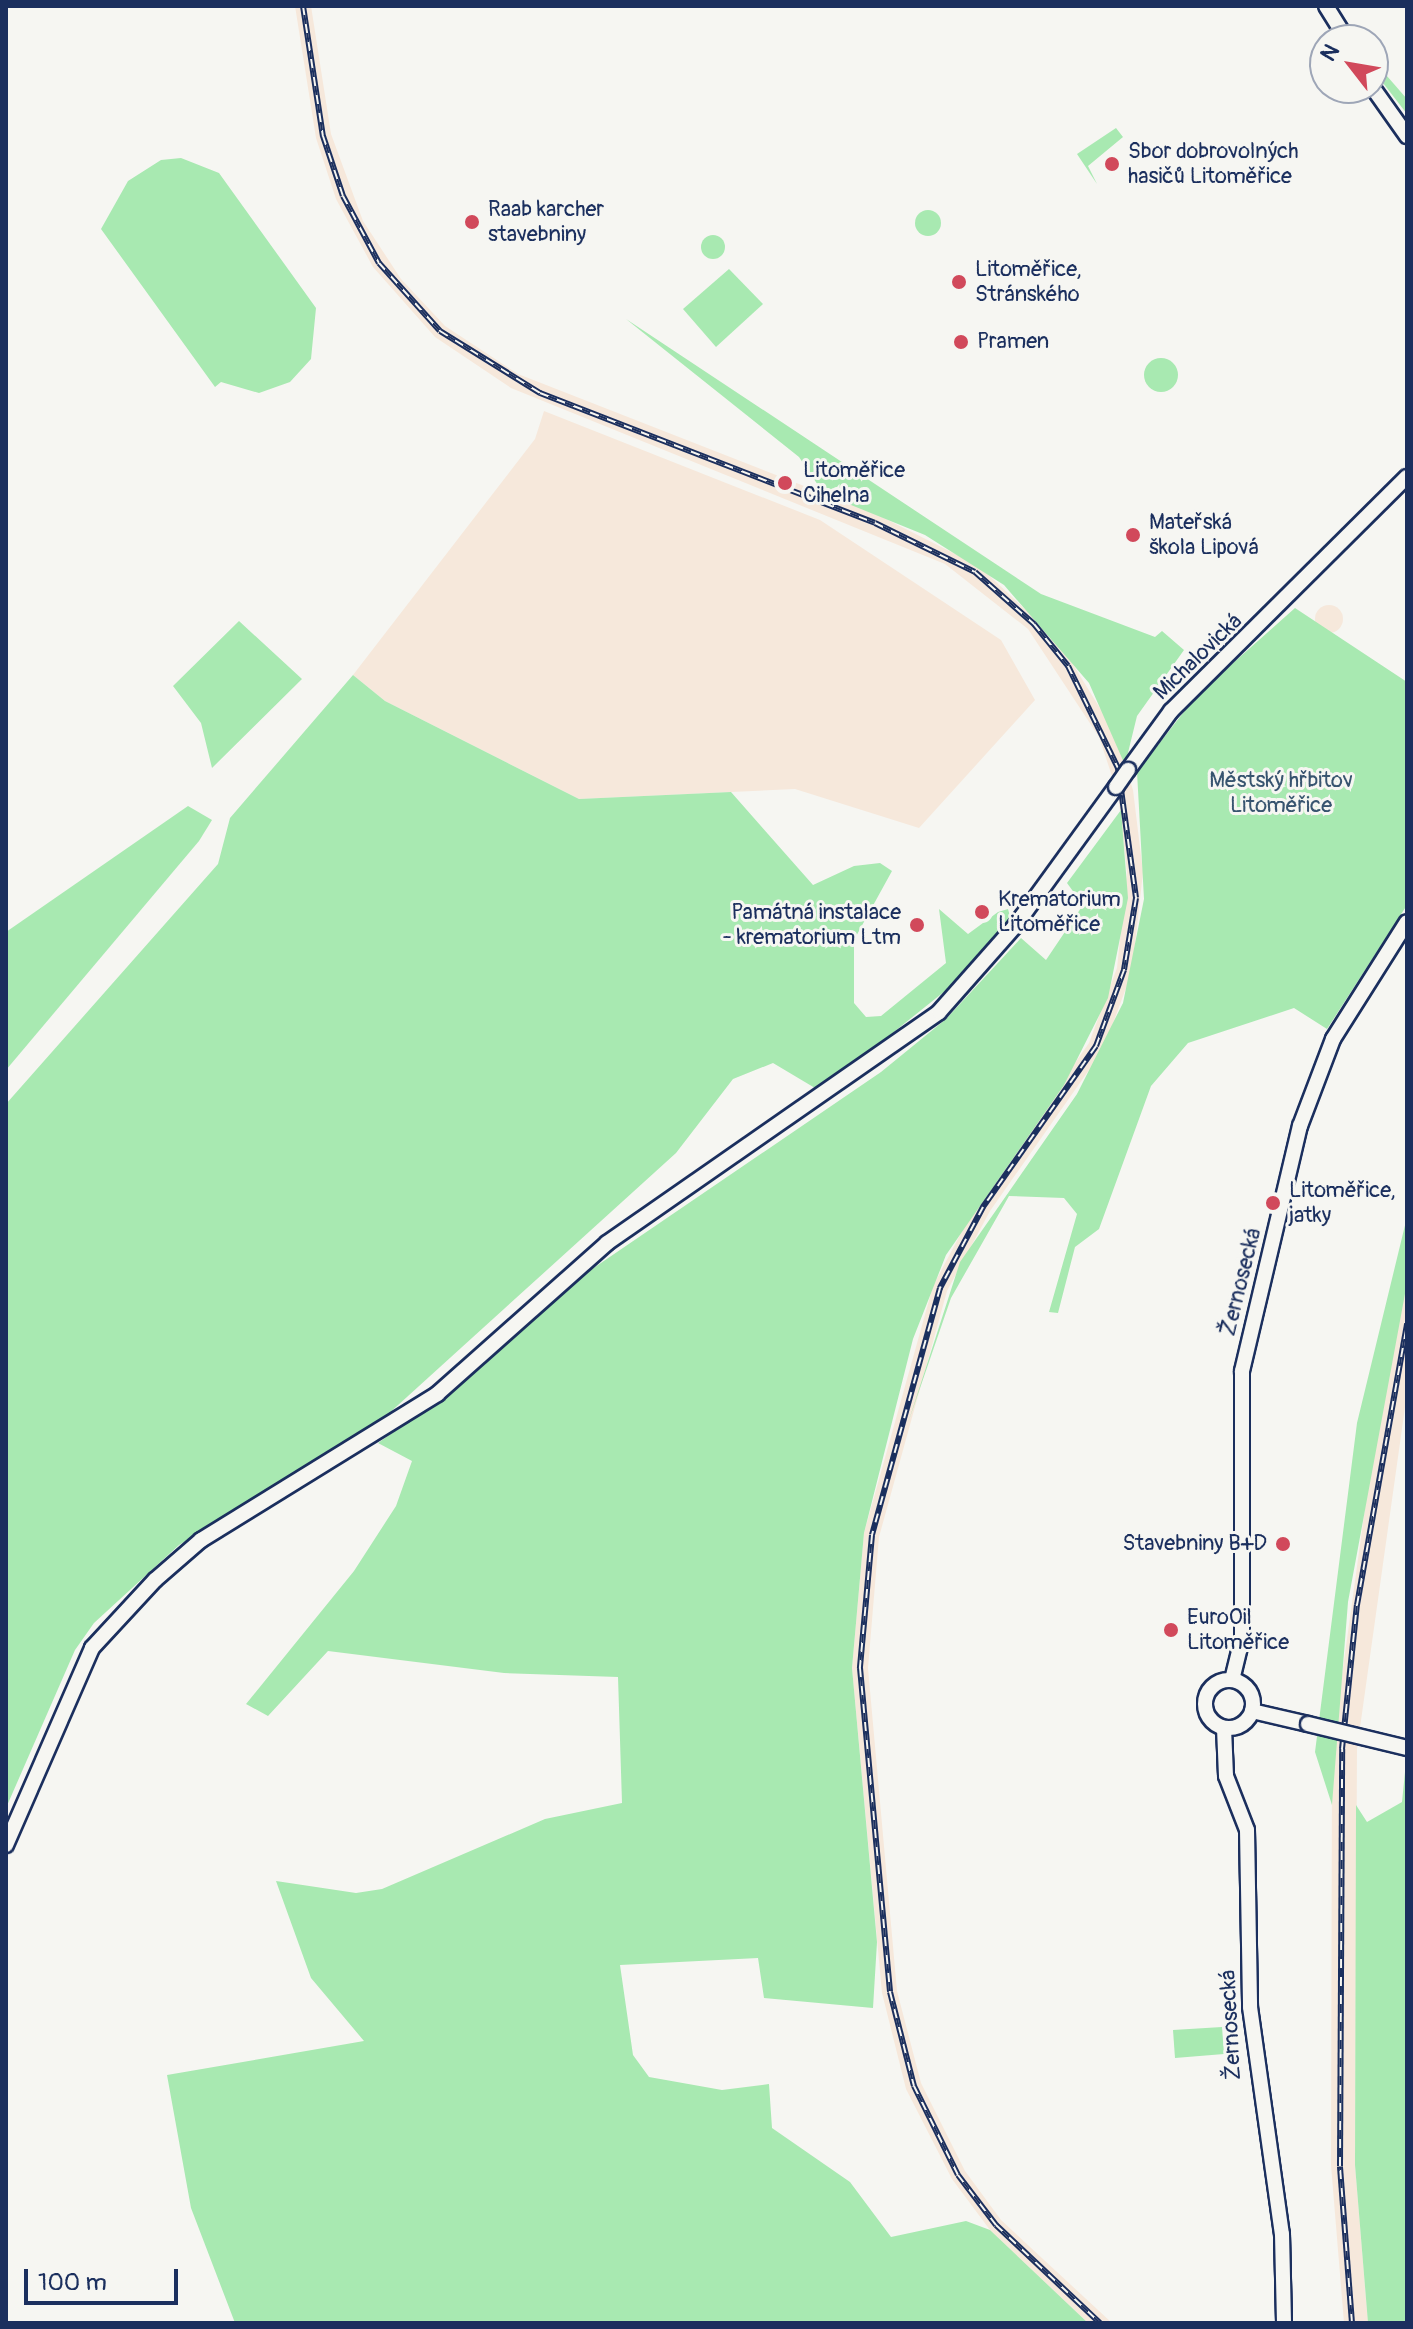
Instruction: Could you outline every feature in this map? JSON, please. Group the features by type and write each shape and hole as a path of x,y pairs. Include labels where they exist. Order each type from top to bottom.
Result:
{"street":[{"path":"1326,6 1337,24"},
{"path":"1384,104 1407,136"},
{"name":"Michalovická","path":"6,1845 92,1648 180,1557 437,1394 607,1243 939,1012 1015,926 1171,711 1407,477"},
{"name":"Žernosecká","path":"1284,2323 1282,2234 1250,2007 1247,1830 1226,1776 1224,1728 1204,1704 1210,1689 1232,1680 1242,1639 1242,1371 1300,1126 1333,1039 1407,922"},
{"path":"1232,1680 1247,1688 1252,1711"},
{"path":"1252,1711 1407,1748"},
{"path":"1224,1728 1241,1725 1252,1711"}],"shaded area":[{"path":"295,6 311,6 331,134 363,221 401,279 445,326 518,374 878,515 979,566 1058,640 1114,731 1133,790 1143,872 1132,972 1103,1050 990,1211 947,1291 879,1537 868,1668 897,1991 921,2083 965,2171 1001,2220 1112,2323 1088,2323 990,2230 952,2179 906,2089 882,1993 852,1668 864,1533 933,1286 977,1203 1089,1043 1117,968 1127,872 1118,794 1099,737 1028,629 945,564 511,388 435,337 373,267 336,199 316,138"},
{"path":"544,411 820,520 1001,640 1035,700 919,828 795,789 579,799 385,701 353,675 535,439"},
{"path":"1329,605 1339,609 1343,619 1339,629 1329,633 1319,629 1315,619 1319,609"},
{"path":"1407,1283 1407,1393 1357,1749 1355,2165 1368,2323 1344,2323 1331,2165 1332,1748 1377,1421"}],"green space":[{"path":"1389,78 1407,99 1407,114 1389,91"},
{"path":"1116,128 1123,137 1088,166 1097,184 1077,154"},
{"path":"181,158 219,173 316,308 311,359 290,382 259,393 221,382 215,387 101,229 128,181 161,160"},
{"path":"928,210 937,214 941,223 937,232 928,236 919,232 915,223 919,214"},
{"path":"713,235 724,242 725,247 718,258 713,259 702,252 701,247 708,236"},
{"path":"729,269 763,304 716,347 683,309"},
{"path":"626,319 1041,594 1155,637 1162,631 1184,650 1137,716 1125,765 1089,683 1004,585 925,535 824,494 799,457"},
{"path":"1161,358 1173,363 1178,375 1173,387 1161,392 1149,387 1144,375 1149,363"},
{"name":"Městský hřbitov Litoměřice","path":"1295,608 1407,682 1407,905 1327,1029 1294,1008 1188,1043 1151,1086 1099,1229 1075,1247 1058,1313 1049,1312 1077,1214 1064,1198 1009,1196 951,1298 908,1423 960,1262 1077,1094 1123,1003 1144,899 1137,772 1197,695"},
{"path":"239,621 302,679 212,768 201,723 173,686"},
{"path":"353,675 385,701 579,799 731,792 813,885 854,866 880,863 892,871 854,940 854,1003 866,1017 881,1016 946,963 939,909 968,934 998,912 1008,909 1011,920 975,967 820,1091 773,1063 733,1079 676,1153 386,1416 179,1545 94,1623 75,1650 6,1808 6,1104 218,864 230,818"},
{"path":"188,806 212,820 199,841 6,1070 6,932"},
{"path":"1121,810 1128,898 1108,998 1064,1085 946,1255 913,1339 864,1533 852,1668 877,1942 873,2008 764,1998 758,1958 620,1965 633,2055 649,2077 722,2090 769,2084 772,2128 850,2182 891,2237 966,2221 990,2230 1088,2323 235,2323 191,2208 167,2075 364,2041 311,1978 276,1881 356,1893 382,1889 545,1819 622,1803 618,1677 504,1673 328,1651 268,1716 246,1704 354,1571 396,1506 412,1461 378,1443 459,1386 576,1280 881,1072 946,1019 1021,938 1046,960 1083,905 1067,883"},
{"path":"1407,1217 1407,1283 1348,1602 1332,1805 1315,1752 1357,1423"},
{"path":"1407,1752 1407,2323 1368,2323 1355,2165 1356,1805 1367,1822 1402,1802"},
{"path":"1222,2027 1224,2054 1175,2058 1173,2030"}],"railway":[{"path":"303,6 323,136 343,196 379,263 440,331 540,393 875,523 975,572 1034,624 1068,666 1118,768 1136,898 1124,970 1096,1046 983,1207 940,1288 872,1535 860,1668 890,1992 914,2086 958,2175 996,2225 1100,2323"},
{"path":"1352,2323 1340,2166 1342,1749 1357,1605 1407,1323"}],"place":[{"name":"Sbor dobrovolných hasičů Litoměřice","path":"1112,164"},
{"name":"Raab karcher stavebniny","path":"472,222"},
{"name":"Litoměřice, Stránského","path":"959,282"},
{"name":"Pramen","path":"961,342"},
{"name":"Litoměřice Cihelna","path":"785,483"},
{"name":"Mateřská škola Lipová","path":"1133,535"},
{"name":"Krematorium Litoměřice","path":"982,912"},
{"name":"Památná instalace - krematorium Ltm","path":"917,925"},
{"name":"Litoměřice, jatky","path":"1273,1203"},
{"name":"Stavebniny B+D","path":"1283,1544"},
{"name":"EuroOil Litoměřice","path":"1171,1630"}]}
